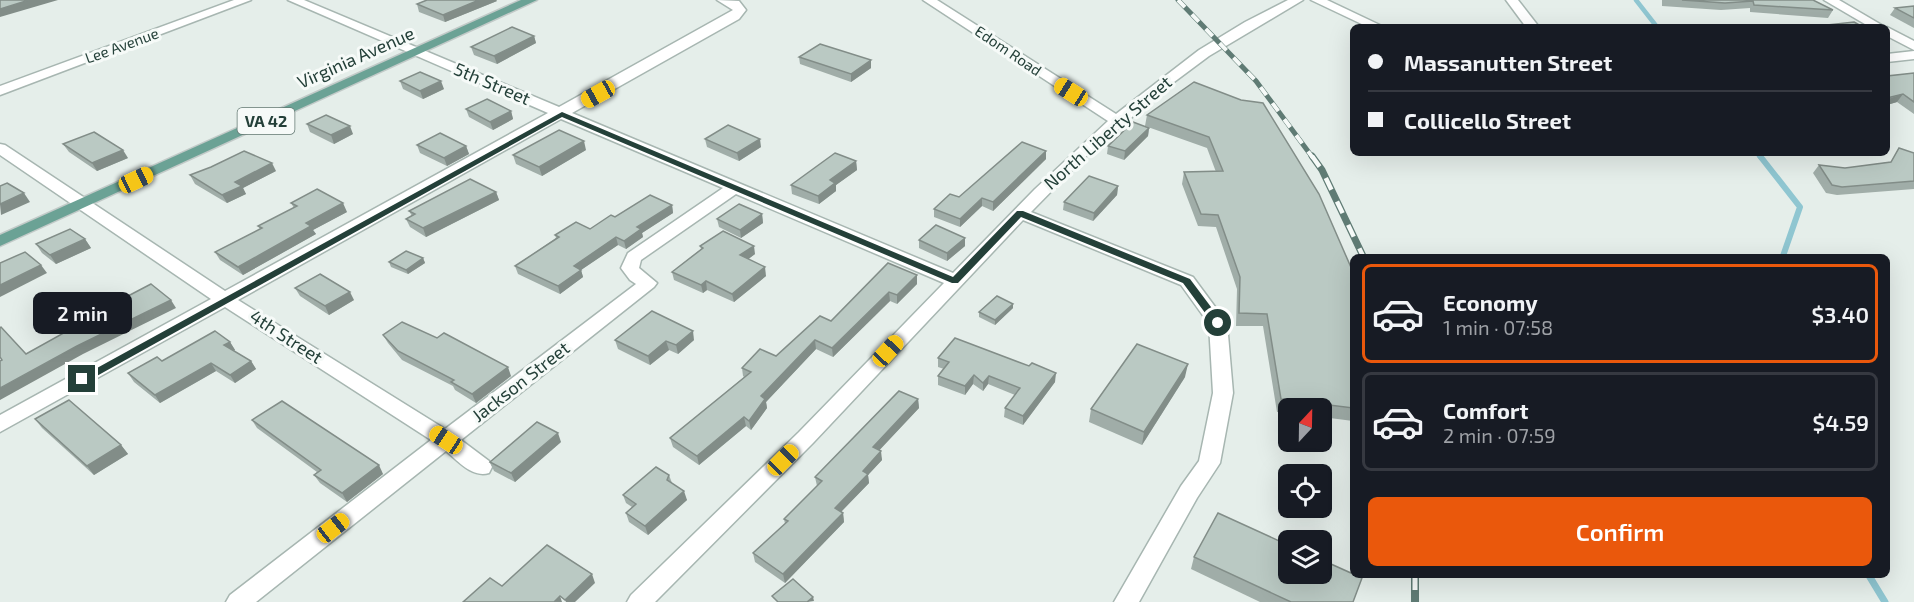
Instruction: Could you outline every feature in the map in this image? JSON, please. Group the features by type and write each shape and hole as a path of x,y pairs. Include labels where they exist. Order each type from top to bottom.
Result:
{"main road":[{"name":"Virginia Avenue","path":"0,241 531,0"}],"street":[{"name":"Lee Avenue","path":"0,91 245,0"},
{"name":"5th Street","path":"294,0 955,281"},
{"path":"0,424 735,16 740,10 735,4 723,0"},
{"name":"Edom Road","path":"929,0 1117,121"},
{"name":"North Liberty Street","path":"639,602 831,412 1050,181 1117,121 1213,48 1266,15 1297,0"},
{"path":"1317,0 1371,24"},
{"path":"1512,0 1531,24"},
{"path":"1830,0 1874,24"},
{"path":"1890,33 1914,46"},
{"path":"1890,58 1914,55"},
{"name":"4th Street","path":"0,148 226,300 446,440 481,467"},
{"name":"Jackson Street","path":"238,602 648,283 636,276 630,268 634,257 736,187"},
{"path":"1020,213 1187,281 1218,323 1223,393 1209,463 1189,492 1126,602"}],"building":[{"path":"0,0 29,0 0,9"},
{"path":"427,0 479,0 443,15 417,4"},
{"path":"1682,0 1813,0 1833,10 1754,5 1753,1 1725,3"},
{"path":"1914,6 1914,18 1895,8"},
{"path":"512,27 534,36 494,56 471,47"},
{"path":"820,44 871,60 851,74 799,57"},
{"path":"420,72 441,81 420,91 400,81"},
{"path":"1914,73 1914,102 1903,94 1890,97 1890,76"},
{"path":"1194,82 1241,100 1263,103 1319,194 1350,265 1350,408 1332,405 1332,398 1281,398 1267,314 1239,313 1240,277 1218,215 1201,214 1184,172 1223,171 1209,137 1147,115"},
{"path":"487,99 511,111 490,122 466,109"},
{"path":"326,115 350,126 331,135 307,124"},
{"path":"1133,122 1149,128 1125,151 1108,146"},
{"path":"728,125 760,139 737,153 705,139"},
{"path":"559,130 584,141 539,167 513,155"},
{"path":"94,132 123,150 92,163 63,144"},
{"path":"440,133 466,146 444,158 417,145"},
{"path":"1022,142 1046,151 993,202 982,198 960,219 934,209 950,194 959,197"},
{"path":"1899,148 1914,153 1914,181 1842,187 1832,185 1819,165 1845,168 1891,162"},
{"path":"244,151 272,163 235,182 242,186 222,195 190,175 211,167"},
{"path":"835,153 856,161 830,180 835,183 818,196 791,185"},
{"path":"1089,176 1118,186 1094,213 1064,202"},
{"path":"470,179 496,192 423,228 406,219 415,214 409,211"},
{"path":"7,183 24,193 0,204 0,186"},
{"path":"317,189 343,203 306,223 311,226 238,267 215,252 262,228 258,226 297,206 291,203"},
{"path":"650,195 672,205 637,227 641,229 624,241 616,237 574,266 581,270 558,286 515,266 559,237 555,235 576,222 590,229 611,215 615,217"},
{"path":"739,204 762,214 740,230 717,219"},
{"path":"936,225 965,238 947,253 919,240"},
{"path":"70,229 85,239 50,255 36,244"},
{"path":"723,231 754,246 740,255 765,267 732,294 706,281 701,285 672,272 703,248 700,246"},
{"path":"406,251 423,258 406,270 389,262"},
{"path":"25,252 41,265 0,285 0,263"},
{"path":"888,263 917,275 897,295 889,292 832,348 815,340 761,396 765,399 749,421 744,417 697,456 670,438 751,372 742,368 760,349 776,356 820,316 831,321"},
{"path":"320,274 350,292 325,306 295,288"},
{"path":"151,284 171,300 77,346 0,388 1,327 26,354 62,334 59,332"},
{"path":"997,296 1013,304 995,320 979,312"},
{"path":"652,311 693,331 676,345 666,341 648,356 615,340"},
{"path":"402,322 437,338 444,333 508,367 472,394 451,382 454,380 398,351 383,335"},
{"path":"215,331 230,342 224,345 251,361 230,375 211,363 155,395 128,373 157,357 162,361"},
{"path":"955,338 1029,366 1032,363 1056,373 1023,416 1005,408 1020,388 989,376 983,383 974,375 965,386 938,376 949,362 938,358"},
{"path":"1137,344 1188,364 1144,432 1091,409"},
{"path":"899,391 918,399 873,447 881,451 863,471 868,474 835,508 843,513 783,574 753,553 788,521 784,519 822,481 815,477"},
{"path":"69,400 121,445 87,466 35,419"},
{"path":"282,401 379,465 342,493 314,475 321,470 252,420"},
{"path":"537,422 558,433 511,473 490,462"},
{"path":"656,467 669,475 667,480 684,491 645,526 626,513 636,504 623,495"},
{"path":"1218,513 1278,540 1278,584 1332,584 1332,564 1350,573 1350,578 1362,578 1353,602 1291,602 1194,557"},
{"path":"547,545 592,574 565,600 560,596 554,602 463,602 490,578 502,586"},
{"path":"793,579 813,597 807,602 778,602 772,596"}],"waterway":[{"path":"1636,0 1655,24"},
{"path":"1760,156 1800,207 1784,254"},
{"path":"1870,578 1885,602"}],"railway":[{"path":"1178,0 1256,81 1313,158"},
{"path":"1312,156 1322,170 1362,254"},
{"path":"1415,578 1415,602"}],"route":[{"path":"82,379 562,114 955,281 1020,213 1187,281 1218,323"}]}
